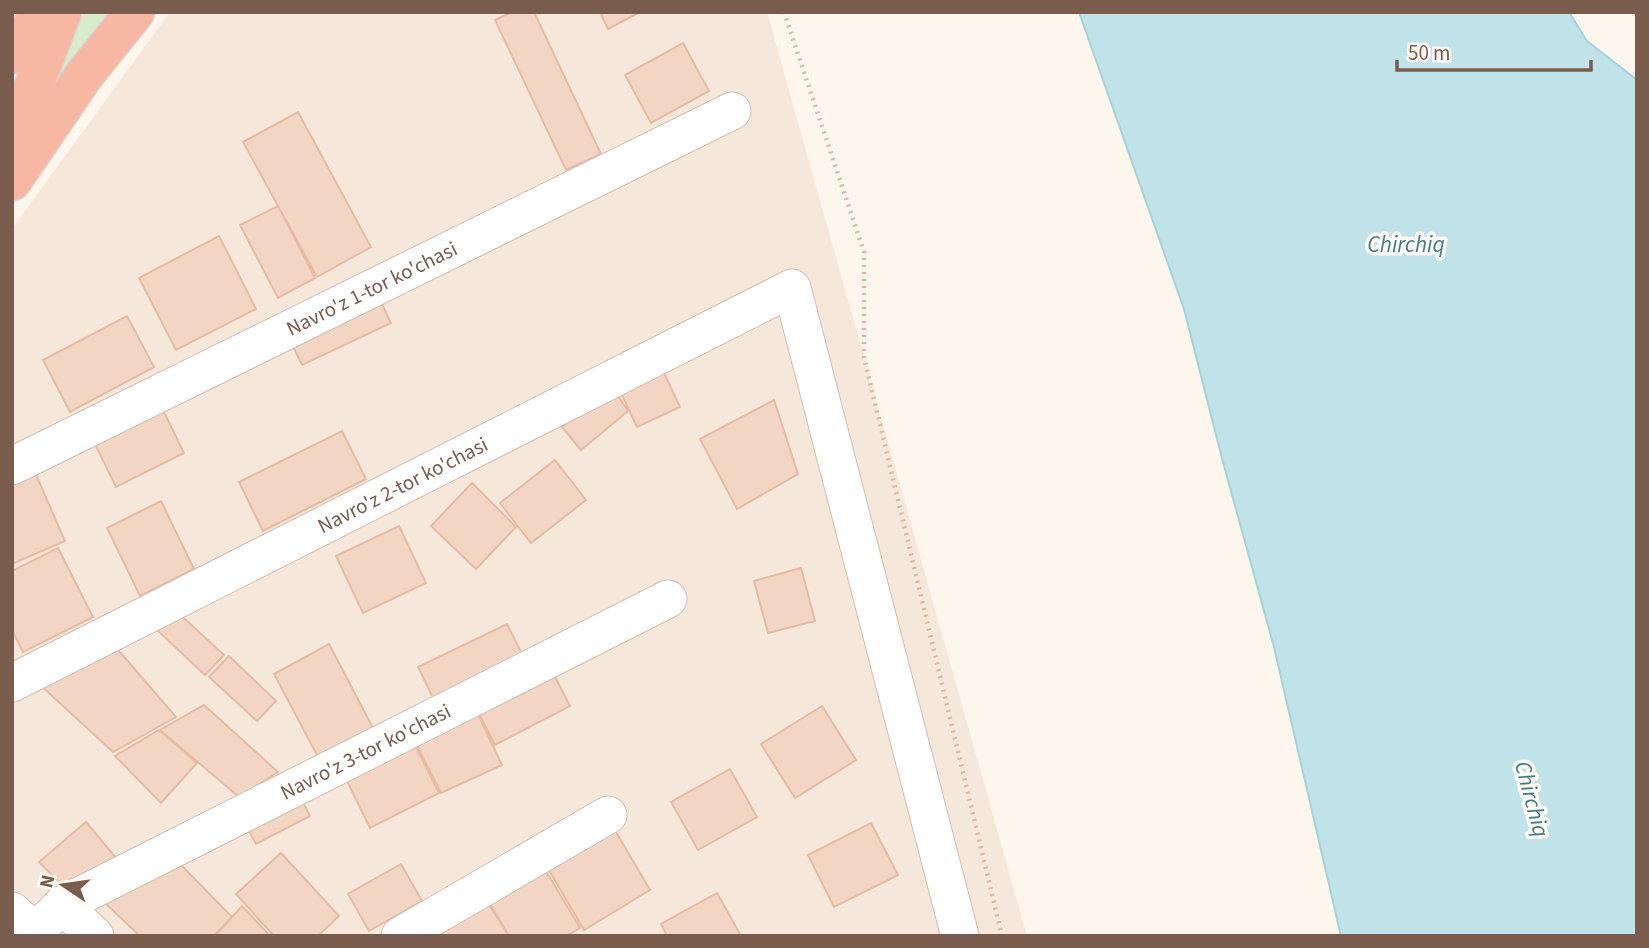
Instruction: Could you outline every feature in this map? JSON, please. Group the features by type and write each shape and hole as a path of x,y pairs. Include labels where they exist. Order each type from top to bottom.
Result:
{"highway":[{"path":"12,54 42,12"},
{"path":"12,143 62,12"},
{"path":"12,181 85,74 135,12"}],"street":[{"name":"Navro'z 1-tor ko'chasi","path":"12,466 732,111"},
{"name":"Navro'z 2-tor ko'chasi","path":"12,683 792,288 960,936"},
{"name":"Navro'z 3-tor ko'chasi","path":"26,926 62,905 668,599"},
{"path":"400,936 608,815"},
{"path":"62,905 95,936"}],"path":[{"path":"784,12 864,252 864,357 1002,936"}],"shaded area":[{"path":"170,12 767,12 1027,936 12,936 12,229"}],"green space":[{"path":"85,12 117,12 49,95 78,23"}],"water":[{"name":"Chirchiq","path":"1079,12 1569,12 1587,41 1637,80 1637,936 1341,936 1274,647 1184,309"}],"building":[{"path":"512,12 534,12 601,154 566,170 495,20"},
{"path":"600,12 640,12 608,29"},
{"path":"683,43 709,91 651,123 625,75"},
{"path":"298,112 371,247 317,277 243,142"},
{"path":"278,206 315,278 278,298 240,225"},
{"path":"219,236 256,309 176,350 139,278"},
{"path":"379,298 391,323 302,365 290,340"},
{"path":"127,316 154,367 70,412 43,360"},
{"path":"659,362 680,407 637,427 616,382"},
{"path":"611,385 628,411 581,450 562,427"},
{"path":"774,400 798,474 737,509 700,439"},
{"path":"159,402 184,453 116,487 91,436"},
{"path":"342,431 366,479 263,531 239,482"},
{"path":"555,460 586,500 531,543 500,503"},
{"path":"34,470 65,541 12,564 12,479"},
{"path":"472,483 516,527 476,569 431,526"},
{"path":"161,501 194,569 140,596 107,528"},
{"path":"399,526 426,583 363,613 336,556"},
{"path":"58,548 93,617 23,652 12,630 12,571"},
{"path":"801,568 815,621 768,633 754,581"},
{"path":"174,609 224,655 205,675 156,629"},
{"path":"507,624 525,660 436,704 418,667"},
{"path":"113,644 176,717 113,752 38,683"},
{"path":"329,644 373,728 318,757 274,674"},
{"path":"229,656 276,701 257,721 209,677"},
{"path":"551,669 570,706 495,745 476,708"},
{"path":"204,705 278,772 239,797 160,730"},
{"path":"822,706 856,760 795,798 761,744"},
{"path":"475,708 502,765 441,793 413,738"},
{"path":"159,730 197,763 161,803 115,756"},
{"path":"412,739 439,793 370,828 343,773"},
{"path":"730,769 757,817 698,850 671,802"},
{"path":"298,792 310,816 256,844 243,820"},
{"path":"86,822 116,858 62,885 39,862"},
{"path":"871,823 898,875 834,907 808,855"},
{"path":"612,825 650,890 584,930 546,865"},
{"path":"281,853 339,916 318,936 274,936 236,894"},
{"path":"401,864 422,901 369,931 348,894"},
{"path":"181,865 232,917 214,936 140,936 105,903"},
{"path":"543,866 580,928 566,936 509,936 487,899"},
{"path":"717,893 741,936 667,936 661,924"},
{"path":"486,900 509,936 429,936"},
{"path":"242,906 270,936 215,936"}]}
